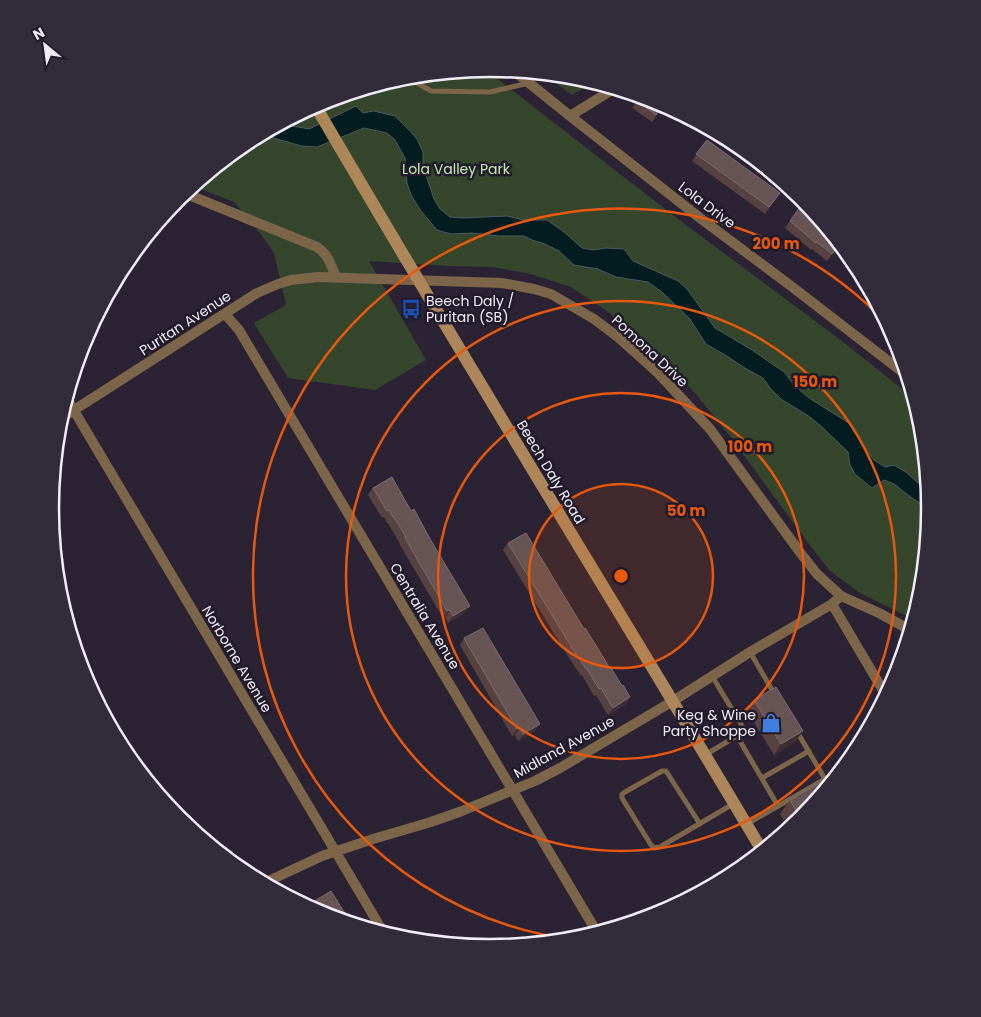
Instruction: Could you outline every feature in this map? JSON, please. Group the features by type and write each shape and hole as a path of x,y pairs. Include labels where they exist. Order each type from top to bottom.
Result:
{"main road":[{"name":"Beech Daly Road","path":"320,112 418,280 759,846"}],"street":[{"name":"Lola Drive","path":"523,78 700,218 899,369"},
{"path":"570,116 607,93"},
{"path":"192,196 317,247 327,255 336,277"},
{"name":"Pomona Drive","path":"336,277 502,282 534,288 550,294 594,319 618,337 658,373 710,429 817,574 841,596 906,627"},
{"name":"Puritan Avenue","path":"70,412 257,293 278,284 304,278 336,277"},
{"name":"Centralia Avenue","path":"225,314 244,338 594,928"},
{"name":"Norborne Avenue","path":"71,406 380,926"},
{"name":"Midland Avenue","path":"271,880 322,856 462,812 535,781 673,701 750,652 832,604 841,596"},
{"path":"832,604 882,689"}],"lane":[{"path":"417,83 431,91 490,92 529,83"},
{"path":"750,652 779,702"},
{"path":"705,755 745,731 712,676"},
{"path":"746,824 825,778 794,726"},
{"path":"737,736 778,806"},
{"path":"762,778 809,751"},
{"path":"700,824 666,771 662,771 622,794 622,798 654,848 660,847 700,824 734,804"}],"green space":[{"name":"Lola Valley Park","path":"496,77 678,219 838,338 906,392 919,452 922,509 919,565 909,617 860,593 830,571 729,435 695,393 654,350 607,311 571,287 531,274 493,267 369,261 426,360 375,390 288,378 254,323 286,305 274,253 234,202 201,189 251,150 300,121 379,91 434,80"},
{"path":"553,81 585,87 572,95"}],"shaded area":[{"path":"356,106 363,113 374,111 395,116 417,139 423,152 423,166 434,199 440,209 450,217 507,216 523,220 547,220 582,248 593,250 606,248 624,249 633,261 678,281 687,289 715,328 784,372 795,386 809,398 852,425 874,460 885,467 894,465 921,484 922,504 894,484 884,480 872,488 855,474 850,465 848,452 822,427 781,399 763,378 706,344 690,319 662,292 648,282 616,277 598,269 574,265 559,251 524,236 472,233 451,234 437,230 421,211 411,195 407,183 405,158 395,140 387,133 364,128 317,147 301,146 271,137 291,126 309,129"}],"building":[{"path":"642,105 659,111 656,115"},
{"path":"707,140 780,193 769,207 696,154"},
{"path":"800,207 835,249 832,254 790,221"},
{"path":"392,477 411,511 414,509 470,606 453,616 450,610 447,611 406,537 373,488"},
{"path":"526,533 584,629 630,697 613,708 574,651 508,543"},
{"path":"483,628 540,724 523,734 520,728 517,729 464,638"},
{"path":"776,687 803,731 781,744 754,700"},
{"path":"827,779 797,813 790,800"},
{"path":"331,891 346,915 325,907 313,902"}],"place":[{"name":"Beech Daly / Puritan (SB)","path":"411,309"},
{"name":"Keg & Wine Party Shoppe","path":"771,723"}]}
